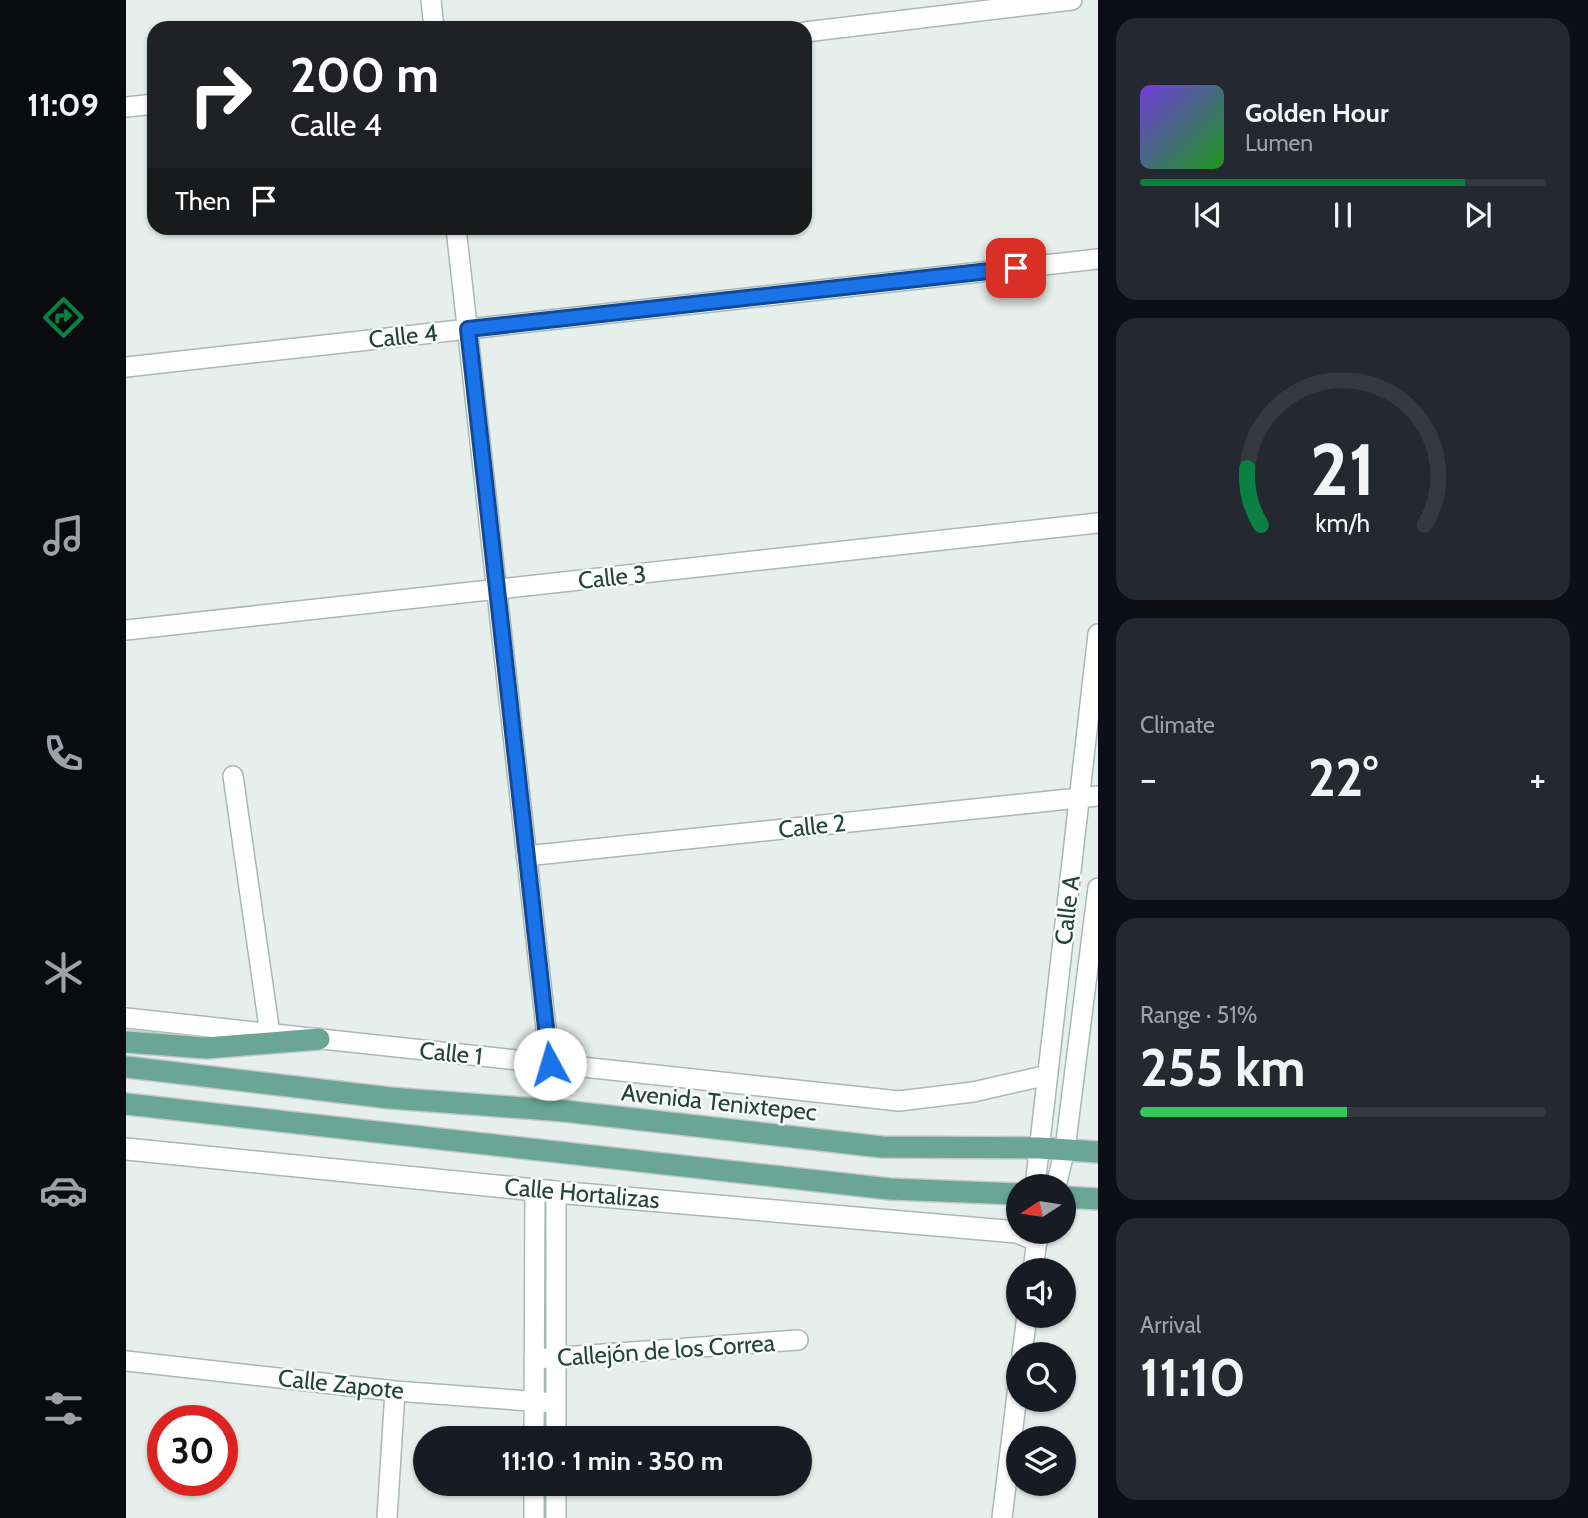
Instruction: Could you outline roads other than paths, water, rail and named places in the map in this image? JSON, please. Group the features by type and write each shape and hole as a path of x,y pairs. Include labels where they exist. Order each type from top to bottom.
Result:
{"main road":[{"path":"126,1042 206,1048 319,1039"},
{"name":"Avenida Tenixtepec","path":"126,1067 390,1098 564,1111 883,1147 1040,1148 1098,1152"},
{"path":"126,1104 890,1189 1006,1194"},
{"path":"1076,1198 1098,1199"}],"street":[{"path":"431,0 433,21"},
{"path":"812,31 1072,0"},
{"path":"126,107 147,105"},
{"path":"457,235 550,1064"},
{"name":"Calle 4","path":"126,366 1098,259"},
{"name":"Calle 3","path":"126,630 1098,523"},
{"name":"Calle A","path":"1037,1174 1048,1075 1089,797 1098,634"},
{"path":"233,776 270,1034"},
{"name":"Calle 2","path":"526,856 1089,797"},
{"name":"Calle A","path":"1059,1174 1065,1149 1098,888"},
{"name":"Calle 1","path":"126,1018 899,1101 973,1092 1048,1075"},
{"name":"Calle Hortalizas","path":"126,1149 1006,1231"},
{"path":"546,1190 556,1357 556,1426"},
{"path":"534,1426 534,1359 546,1190"},
{"name":"Callejón de los Correa","path":"534,1359 798,1340"},
{"name":"Calle Zapote","path":"126,1361 395,1391 556,1403"},
{"path":"387,1518 395,1391"},
{"path":"1002,1518 1015,1412"},
{"path":"534,1496 534,1518"},
{"path":"556,1496 556,1518"}]}
